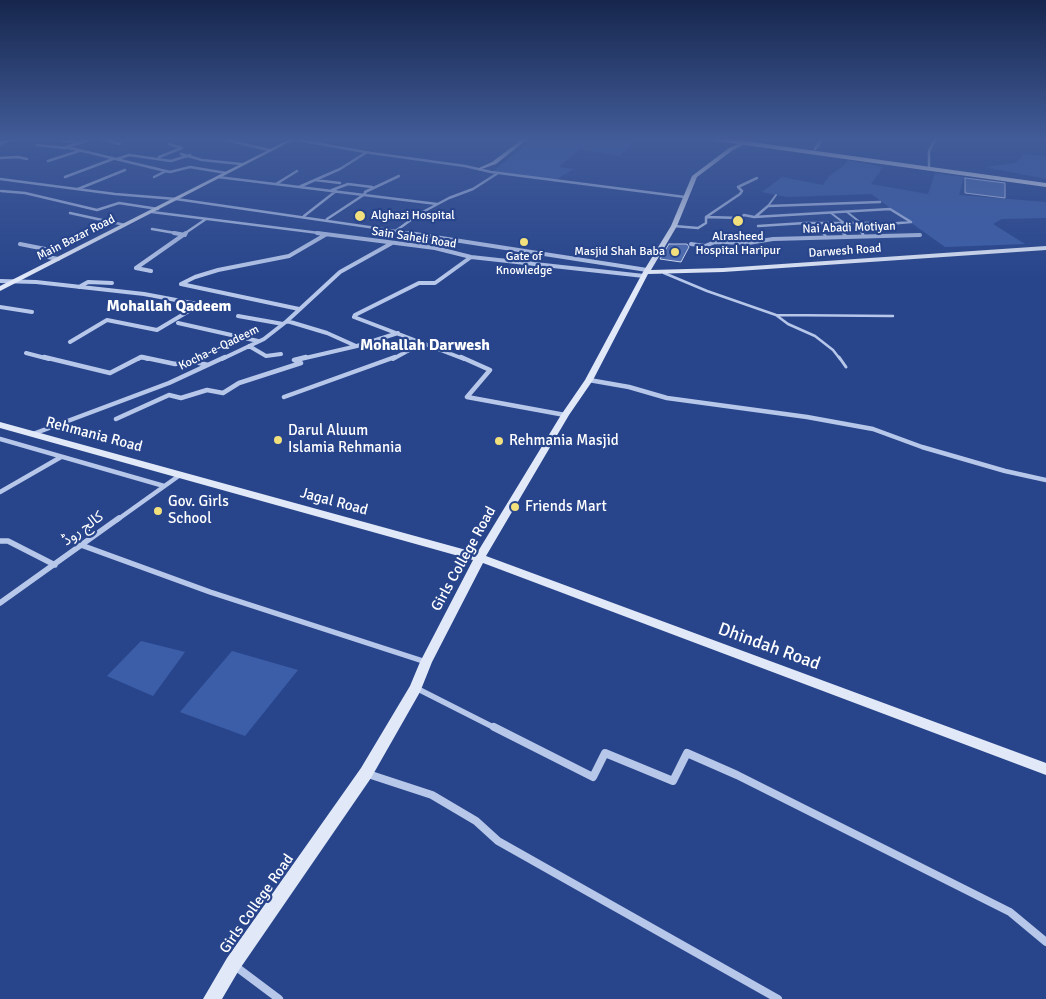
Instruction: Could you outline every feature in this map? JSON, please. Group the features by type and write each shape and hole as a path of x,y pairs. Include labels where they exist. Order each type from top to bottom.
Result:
{"main road":[{"name":"Main Bazar Road","path":"0,289 202,185"},
{"name":"Girls College Road","path":"212,999 233,964 366,773 415,688 426,662 480,558 565,415 589,380 645,273 674,226 691,185"},
{"name":"Darwesh Road","path":"645,273 1046,248"},
{"name":"Rehmania Road","path":"0,425 180,475"},
{"name":"Jagal Road","path":"180,475 480,558"},
{"name":"Dhindah Road","path":"480,558 1046,769"}],"street":[{"name":"Sain Saheli Road","path":"44,185 176,199 303,216 645,273"},
{"path":"78,189 89,185"},
{"path":"280,185 437,204"},
{"path":"299,187 304,185"},
{"path":"303,216 338,186 343,187 347,185"},
{"path":"353,185 373,187"},
{"path":"327,220 364,194 364,192 379,185"},
{"path":"396,230 437,204 481,185"},
{"path":"589,185 685,197"},
{"name":"Nai Abadi Motiyan","path":"674,226 698,228 706,222 706,217 740,194 742,191 738,187 743,185"},
{"name":"Sain Saheli Road","path":"1,191 25,193 97,210 119,203 206,219 435,248 470,257 645,273"},
{"name":"Nai Abadi Motiyan","path":"768,206 880,202"},
{"path":"754,217 768,206"},
{"name":"Nai Abadi Motiyan","path":"706,217 720,219 727,216 741,218 744,215 754,217 890,209 911,222 875,225 871,222 758,226"},
{"path":"70,213 125,225"},
{"path":"151,271 136,268 206,219"},
{"path":"152,229 185,235"},
{"path":"300,309 181,284 195,277 218,270 289,256 325,234"},
{"name":"Nai Abadi Motiyan","path":"690,244 705,246 715,242 748,242 846,236 920,235"},
{"name":"Kocha-e-Qadeem","path":"33,434 169,383 259,341 285,323 340,272 392,243"},
{"path":"20,244 47,250 43,256 58,260"},
{"path":"470,257 435,283 419,283 355,315 354,318 456,355 490,370 467,397 565,415"},
{"path":"0,281 11,283 36,282 144,294 208,306"},
{"path":"78,288 88,282 112,283"},
{"path":"70,342 107,320 157,330 200,305"},
{"path":"0,307 32,312"},
{"path":"238,316 285,323 327,333 357,346"},
{"path":"178,323 259,341"},
{"path":"116,419 169,395 182,398 206,390 223,393 238,383 300,363 294,360 357,346 398,333"},
{"path":"284,397 390,360 422,343"},
{"path":"248,346 266,356 280,354"},
{"path":"26,353 110,373 141,357 175,364 191,360 209,365"},
{"path":"589,380 629,387 667,398 807,417 873,429 922,447 1005,471 1046,480"},
{"path":"0,440 164,486"},
{"path":"0,492 61,457"},
{"name":"کالج روڈ","path":"0,603 180,475"},
{"path":"0,541 8,540 55,565"},
{"path":"81,545 210,592 426,662"},
{"path":"415,688 593,777 605,753 673,781 687,753 737,775 1010,912 1046,942"},
{"path":"366,773 432,795 476,821 506,846 778,999"},
{"path":"233,964 279,999"}],"lane":[{"path":"768,206 776,195"},
{"path":"831,212 844,223"},
{"path":"847,212 861,223"},
{"path":"814,223 827,238"},
{"path":"832,223 846,236"},
{"path":"854,223 864,236"},
{"path":"664,273 707,291 776,315 788,324 815,336 833,350 846,367"},
{"path":"776,315 893,316"}],"shaded area":[{"path":"772,185 875,185 928,194 931,185 962,185 959,195 1046,202 1046,218 1002,219 993,224 1025,244 945,247 871,194 787,197 762,192"},
{"path":"141,641 185,652 153,696 107,676"},
{"path":"232,651 298,670 245,736 180,712"}],"building":[{"path":"965,185 1005,185 1005,198 965,193"},
{"name":"Masjid Shah Baba","path":"669,244 687,244 689,247 681,262 660,259"}],"place":[{"name":"Alghazi Hospital","path":"360,216"},
{"name":"Alrasheed Hospital Haripur","path":"738,221"},
{"name":"Gate of Knowledge","path":"524,242"},
{"name":"Masjid Shah Baba","path":"675,252"},
{"name":"Darul Aluum Islamia Rehmania","path":"278,440"},
{"name":"Rehmania Masjid","path":"499,441"},
{"name":"Friends Mart","path":"515,507"},
{"name":"Gov. Girls School","path":"158,511"}],"district":[{"name":"Mohallah Qadeem","path":"169,307"},
{"name":"Mohallah Darwesh","path":"425,346"}]}
